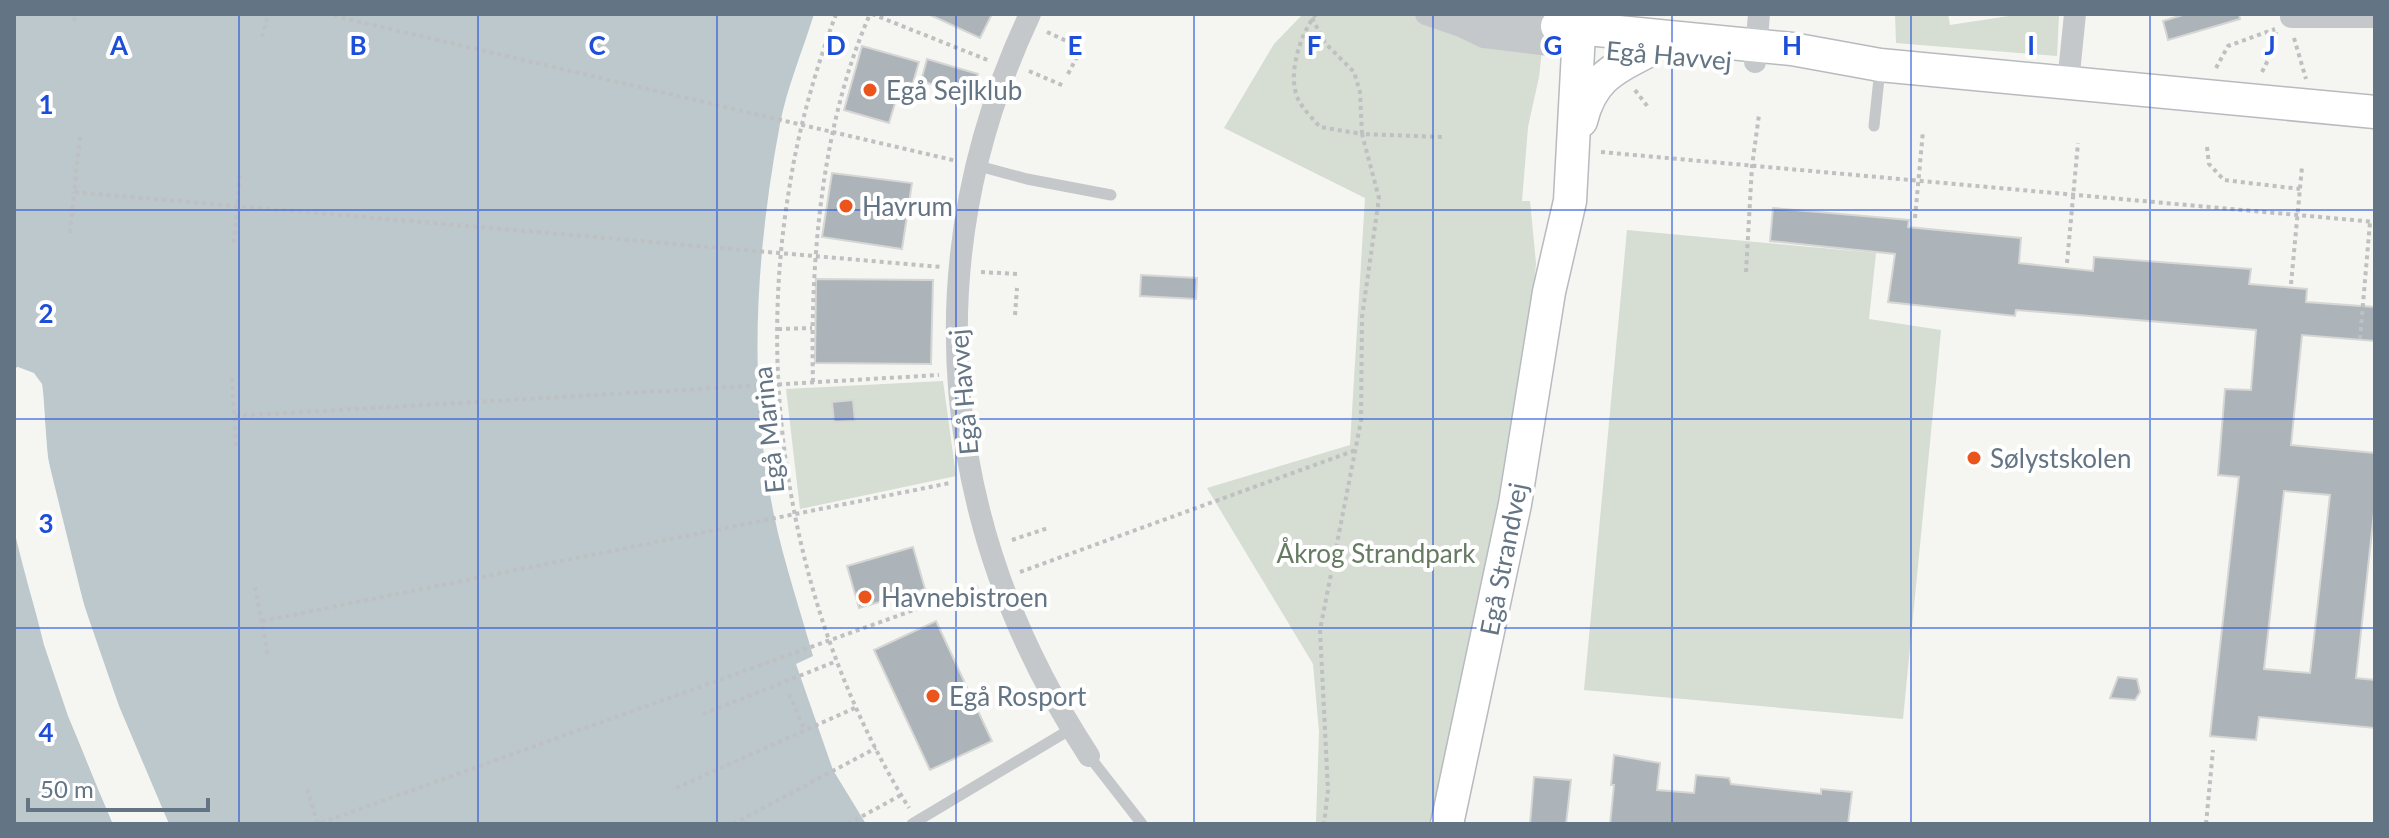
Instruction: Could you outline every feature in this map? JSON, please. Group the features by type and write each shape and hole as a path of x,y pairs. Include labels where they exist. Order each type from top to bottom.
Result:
{"street":[{"name":"Egå Havvej","path":"1426,14 1461,26 1512,23 1757,40 1792,65 1880,65 2375,112"},
{"path":"2068,83 2075,14"},
{"path":"2291,15 2375,17"},
{"name":"Egå Havvej","path":"1028,18 1006,65 975,165 959,269 957,374 971,479 999,580 1019,632 1043,681 1089,756"},
{"name":"Egå Havvej","path":"1568,29 1646,52 1757,40"},
{"name":"Egå Strandvej","path":"1447,824 1515,504 1549,292 1581,155 1568,29"},
{"name":"Egå Strandvej","path":"1549,292 1568,29"},
{"path":"1581,155 1584,108 1592,91 1609,72 1646,52"}],"lane":[{"path":"1874,126 1880,65"},
{"path":"975,165 1027,179 1111,195"},
{"path":"915,822 1071,729"},
{"path":"1089,756 1142,824"}],"path":[{"path":"74,21 76,14"},
{"path":"262,37 268,14"},
{"path":"326,14 975,165"},
{"name":"Egå Marina","path":"836,14 801,126 780,254 778,384 784,449 810,577 837,661 876,748 915,822"},
{"path":"813,382 814,257 834,133 854,51 871,14 1064,86"},
{"path":"2291,15 2289,25 2306,80 2307,106"},
{"path":"1314,16 1299,46 1294,79 1298,100 1320,127 1362,134 1442,137"},
{"path":"1314,16 1325,43 1354,72 1360,92 1362,134 1379,198 1362,317 1361,421 1320,630 1328,790 1324,824"},
{"path":"1028,18 1081,48 1068,74"},
{"path":"2215,70 2228,46 2276,29 2271,54 2259,79 2256,101"},
{"path":"811,59 819,61"},
{"path":"1628,82 1648,107"},
{"path":"1746,272 1752,166 1759,115"},
{"path":"1915,218 1923,131"},
{"path":"70,233 80,137"},
{"path":"2067,263 2078,143"},
{"path":"2207,147 2209,164 2224,180 2300,189"},
{"path":"1581,155 1752,166 2373,222 2360,339"},
{"path":"2291,284 2302,167"},
{"path":"234,243 240,171"},
{"path":"74,192 1018,274"},
{"path":"1015,315 1017,288"},
{"path":"777,329 812,328"},
{"path":"235,416 957,374"},
{"path":"232,378 236,449"},
{"path":"307,789 318,824 1356,450"},
{"path":"262,621 971,479"},
{"path":"988,548 1048,528"},
{"path":"255,587 268,656"},
{"path":"703,714 837,661"},
{"path":"789,694 805,731"},
{"path":"676,788 857,707"},
{"path":"733,824 876,748"},
{"path":"2206,824 2213,750"},
{"path":"848,824 901,795"}],"green space":[{"name":"Åkrog Strandpark","path":"1303,14 1546,14 1539,77 1528,127 1522,201 1530,201 1536,263 1532,306 1500,500 1432,824 1316,824 1319,732 1313,664 1207,488 1350,445 1365,198 1224,128 1274,44"},
{"path":"1895,14 1948,14 1950,25 2022,14 2059,14 2057,56 1896,43"},
{"path":"1627,230 1876,253 1869,319 1941,330 1903,719 1584,690"},
{"path":"943,381 956,476 800,509 786,389"}],"shaded area":[{"path":"14,14 814,14 783,110 765,221 758,320 760,418 774,515 813,656 796,664 833,770 866,824 169,824 131,737 83,602 49,463 42,384 18,367 14,369"},
{"path":"14,530 57,679 113,824 14,824"}],"pier":[{"path":"18,367 34,373 42,384 48,459 84,605 119,706 169,824 165,824 150,794 115,708 81,606 44,460 38,386 31,377 18,371 14,373"},
{"path":"14,526 18,529 48,643 72,715 117,824 113,824 68,716 44,645"}],"building":[{"path":"928,14 992,14 980,38"},
{"path":"2186,14 2239,14 2240,19 2168,40 2163,21"},
{"path":"862,46 919,62 912,86 901,83 889,123 844,110"},
{"path":"927,59 978,74 971,96 921,81"},
{"path":"832,173 912,183 902,249 822,237"},
{"path":"1773,208 1909,220 1908,227 2021,238 2019,263 2093,271 2094,257 2251,269 2249,284 2307,289 2306,302 2375,307 2375,341 2302,335 2291,445 2375,453 2375,503 2356,678 2375,680 2375,728 2259,717 2256,740 2210,736 2239,477 2218,475 2225,389 2251,390 2256,330 2016,310 2015,316 1888,302 1895,254 1770,241","holes":["2284,491 2330,495 2310,673 2264,669"]},
{"path":"1141,275 1197,278 1196,299 1140,296"},
{"path":"816,279 933,280 931,364 815,363"},
{"path":"853,400 855,421 834,422 832,402"},
{"path":"913,547 925,589 859,608 847,566"},
{"name":"Egå Rosport","path":"936,621 992,741 930,770 874,650"},
{"path":"2118,677 2137,679 2140,692 2135,700 2110,698"},
{"path":"1614,755 1660,763 1657,790 1694,793 1696,775 1729,778 1731,784 1821,794 1821,789 1852,792 1848,824 1610,824"},
{"path":"1534,777 1571,780 1566,824 1530,824"}],"place":[{"name":"Egå Sejlklub","path":"870,90"},
{"name":"Havrum","path":"846,206"},
{"name":"Sølystskolen","path":"1974,458"},
{"name":"Havnebistroen","path":"865,597"},
{"name":"Egå Rosport","path":"933,696"}]}
